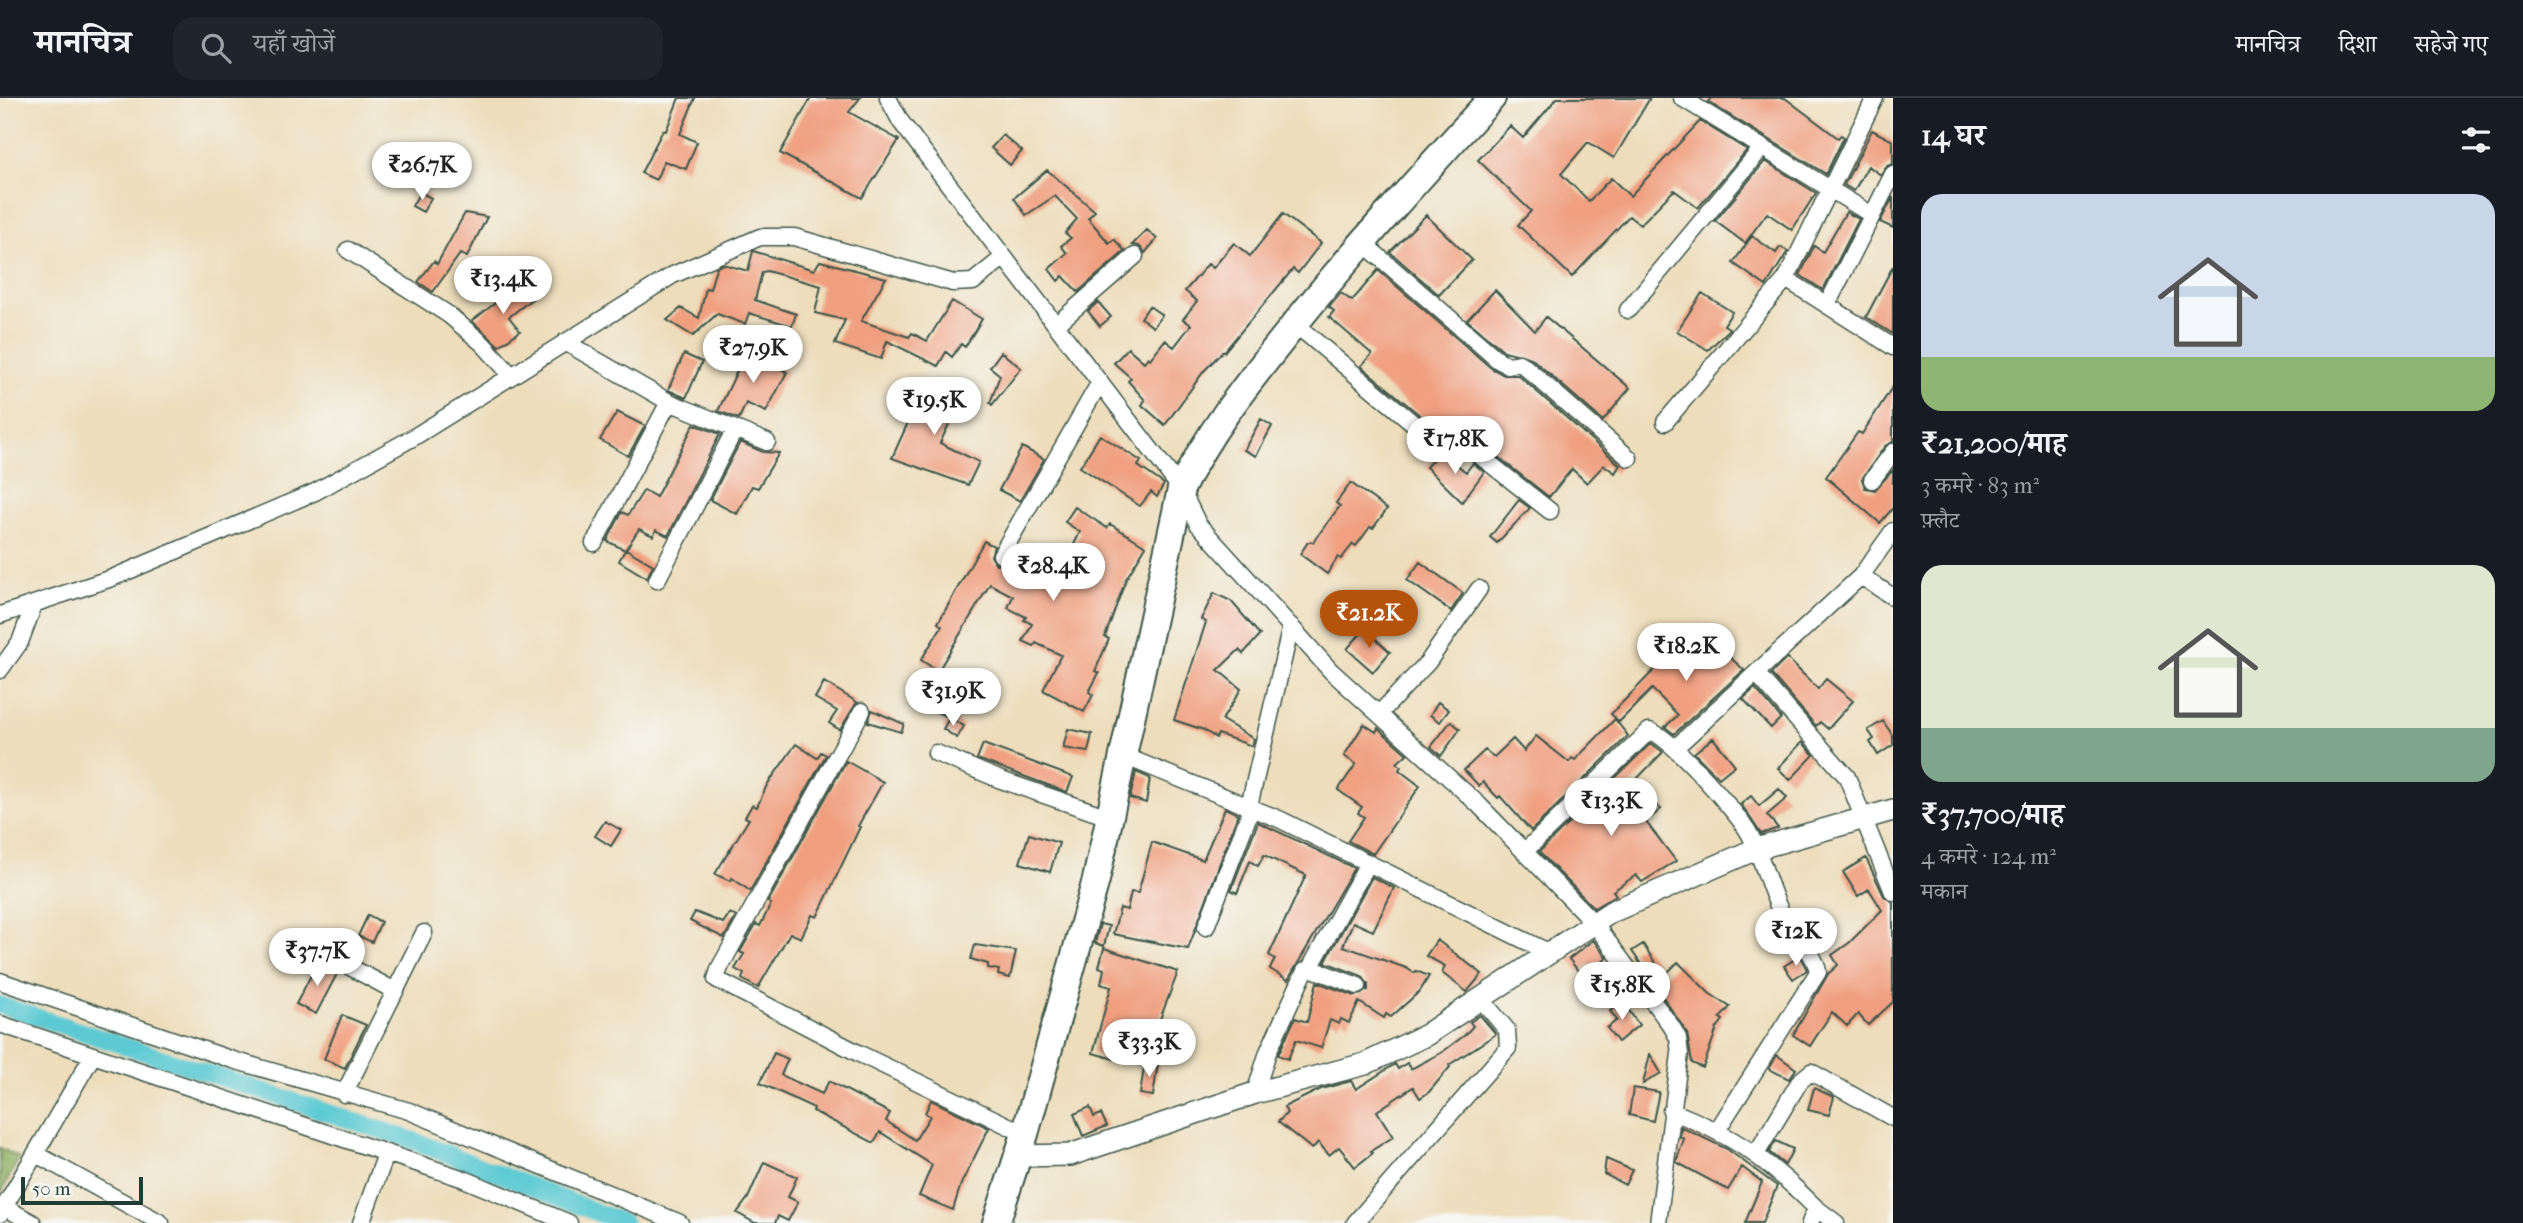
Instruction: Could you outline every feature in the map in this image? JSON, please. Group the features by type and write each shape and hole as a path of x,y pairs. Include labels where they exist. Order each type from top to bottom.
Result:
{"main road":[{"path":"996,1223 1021,1145 1111,818 1181,489 1210,435 1295,324 1362,242 1492,98"}],"street":[{"path":"888,98 901,122 1181,489 1198,524 1331,671 1478,804 1593,922 1678,1038 1680,1054 1658,1223"},
{"path":"1682,98 1872,215"},
{"path":"1665,422 1786,279 1875,98"},
{"path":"1628,310 1761,149"},
{"path":"1827,305 1893,174"},
{"path":"0,615 33,607 112,578 315,492 414,437 673,275 760,237 794,237 953,283 973,282 1004,257"},
{"path":"1362,242 1498,360 1508,365 1519,363 1524,366 1629,458"},
{"path":"348,250 449,315 483,344 512,375"},
{"path":"1056,325 1135,256"},
{"path":"1786,279 1893,347"},
{"path":"1295,324 1439,445 1455,438 1460,440 1550,511"},
{"path":"565,342 669,402 767,442"},
{"path":"1001,555 1100,382"},
{"path":"594,543 669,402"},
{"path":"657,580 735,429"},
{"path":"1872,480 1893,452"},
{"path":"1675,748 1861,576 1893,531"},
{"path":"1861,576 1893,597"},
{"path":"1379,714 1428,662 1479,589"},
{"path":"0,670 20,642 33,607"},
{"path":"1206,927 1251,807 1291,626"},
{"path":"1757,674 1847,777 1893,892"},
{"path":"862,710 720,967 716,979 860,1054 1021,1145 1070,1155 1255,1093 1365,1064 1426,1035 1593,922 1756,849 1893,810"},
{"path":"1524,852 1649,731 1659,733 1675,748 1744,824 1768,885 1786,920 1814,960 1818,972 1718,1129"},
{"path":"936,753 1001,780 1111,818"},
{"path":"1124,756 1251,807 1367,865 1506,929 1548,952"},
{"path":"1255,1093 1299,978 1310,968 1367,865"},
{"path":"344,1094 424,933"},
{"path":"322,952 395,991"},
{"path":"1310,968 1358,986"},
{"path":"0,981 143,1031 344,1094 409,1111 680,1223"},
{"path":"1355,1223 1508,1048 1507,1030 1481,999"},
{"path":"0,1024 464,1179 569,1223"},
{"path":"33,1223 2,1211 93,1055"},
{"path":"1756,1154 1800,1081 1811,1072 1893,1118"},
{"path":"1671,1111 1718,1129 1756,1154 1778,1170 1813,1215 1836,1223"},
{"path":"36,1154 160,1223"},
{"path":"361,1223 386,1154"}],"green space":[{"path":"0,1148 19,1158 0,1195"}],"building":[{"path":"679,98 695,98 680,134 697,142 686,169 664,161 656,180 641,173 663,130 666,131"},
{"path":"811,98 860,98 849,112 899,140 862,198 780,153"},
{"path":"1557,98 1650,98 1614,158 1588,142 1561,174 1589,201 1611,178 1630,196 1700,121 1747,150 1698,208 1674,190 1640,225 1629,216 1572,277 1518,225 1531,211 1478,160 1510,126 1523,138"},
{"path":"1711,98 1785,98 1838,138 1841,135 1844,137 1826,174 1708,102"},
{"path":"1872,130 1893,141 1893,164 1887,166 1881,175 1868,166 1854,191 1844,185"},
{"path":"1003,135 1022,151 1010,165 991,148"},
{"path":"1765,161 1816,193 1792,230 1767,213 1745,243 1715,221"},
{"path":"1047,170 1095,211 1088,218 1109,243 1114,239 1125,251 1078,292 1063,276 1058,281 1049,269 1067,253 1061,246 1071,238 1065,233 1077,219 1055,196 1026,215 1014,198"},
{"path":"420,192 431,198 423,212 412,206"},
{"path":"1893,197 1893,228 1880,222"},
{"path":"1846,212 1859,219 1823,290 1800,275 1814,246 1823,252"},
{"path":"465,213 487,217 467,257 460,254 433,292 418,282 434,261 437,264"},
{"path":"1283,214 1321,243 1298,273 1293,269 1224,352 1204,371 1165,425 1142,405 1145,400 1128,381 1131,378 1114,363 1128,348 1144,362 1148,357 1150,359 1165,340 1174,347 1191,325 1183,319 1197,301 1185,291 1208,264 1213,268 1234,243 1250,256"},
{"path":"1426,215 1472,260 1439,295 1390,252"},
{"path":"1147,230 1157,239 1145,253 1139,246 1132,245"},
{"path":"1752,236 1776,253 1780,247 1788,251 1766,286 1733,263"},
{"path":"753,251 814,270 820,261 886,278 861,321 909,337 912,333 927,341 952,301 982,319 965,347 961,344 952,357 946,352 938,366 887,341 881,359 835,344 845,320 815,313 821,286 767,271 762,272 755,300 796,314 792,326 749,313 745,324 717,314 693,336 667,320 681,308 699,318 706,288 710,289 716,268 723,264 748,271"},
{"path":"1893,266 1893,334 1866,317"},
{"path":"1378,270 1491,368 1504,375 1518,375 1620,465 1615,473 1604,465 1587,483 1572,469 1549,497 1466,432 1451,428 1442,421 1435,428 1361,366 1372,354 1329,317 1334,311 1329,307 1341,293 1352,301"},
{"path":"521,283 533,298 509,317 520,331 499,346 472,321"},
{"path":"1495,290 1535,331 1546,317 1630,388 1603,421 1531,358 1504,351 1467,320"},
{"path":"1702,293 1732,312 1724,325 1730,329 1708,350 1677,331"},
{"path":"1098,302 1111,317 1100,326 1088,311"},
{"path":"1149,306 1162,315 1153,327 1141,318"},
{"path":"748,348 778,363 777,367 787,372 766,412 746,403 739,419 718,411"},
{"path":"1001,352 1021,368 992,405 990,403 1000,375 990,367"},
{"path":"684,354 702,362 686,398 668,390"},
{"path":"927,380 962,397 940,443 979,462 968,485 892,458"},
{"path":"1893,386 1893,442 1885,446 1862,479 1865,488 1875,490 1893,470 1893,508 1880,523 1826,477 1858,432 1862,434"},
{"path":"617,412 645,426 628,456 600,440"},
{"path":"1261,419 1272,426 1256,456 1244,450"},
{"path":"694,424 720,434 668,536 656,530 653,536 639,529 626,549 653,565 647,578 619,561 625,550 607,541 622,512 628,515 644,490 656,497"},
{"path":"1100,435 1141,461 1138,466 1164,484 1157,497 1151,492 1140,506 1080,467"},
{"path":"740,442 763,452 779,453 758,488 752,486 737,514 710,500"},
{"path":"1022,447 1044,459 1020,501 999,490"},
{"path":"1444,454 1466,472 1473,463 1484,472 1462,502 1426,467 1437,455"},
{"path":"1351,483 1387,509 1356,546 1353,544 1341,559 1338,557 1327,574 1300,554 1308,542 1313,542 1340,506 1336,503"},
{"path":"1519,500 1530,508 1497,543 1490,537"},
{"path":"1075,507 1107,528 1110,524 1146,546 1126,579 1105,637 1109,639 1095,671 1099,673 1089,692 1093,695 1084,712 1043,690 1061,655 1036,643 1034,646 1023,641 1032,624 1024,620 1026,617 1008,608 1013,596 990,584 938,671 921,660 942,626 938,623 984,541 994,546 991,556 996,564 1007,564 1015,552 1061,572 1080,532 1065,522"},
{"path":"1420,562 1463,593 1451,611 1407,580"},
{"path":"1214,593 1231,601 1260,635 1243,654 1239,650 1218,670 1241,689 1222,720 1254,739 1252,746 1218,734 1216,738 1204,730 1174,720 1206,622 1201,619"},
{"path":"1365,629 1390,652 1373,672 1347,649"},
{"path":"1708,637 1744,670 1674,734 1665,727 1678,715 1652,689 1619,722 1611,714 1671,653 1682,664"},
{"path":"1787,658 1818,689 1826,679 1853,701 1828,729 1820,722 1816,726 1771,674"},
{"path":"824,682 857,702 840,730 829,723 837,711 815,698"},
{"path":"1755,688 1781,718 1771,728 1743,699"},
{"path":"929,695 961,709 956,720 924,707"},
{"path":"1438,702 1449,710 1440,722 1430,715"},
{"path":"872,710 904,724 901,732 868,722"},
{"path":"949,718 964,726 957,738 943,729"},
{"path":"1615,719 1628,736 1531,831 1500,796 1498,798 1483,782 1479,786 1464,770 1485,750 1494,757 1513,739 1524,751 1536,736 1569,762 1572,758 1575,760"},
{"path":"1451,721 1460,729 1441,756 1431,747"},
{"path":"1883,721 1893,736 1893,745 1878,755 1870,742 1874,739 1868,730"},
{"path":"1364,724 1376,732 1378,728 1407,754 1397,763 1401,766 1399,770 1420,786 1373,854 1348,841 1364,817 1358,813 1362,807 1338,790 1356,764 1344,756"},
{"path":"1068,729 1092,734 1088,752 1063,748"},
{"path":"1713,738 1735,765 1719,778 1694,753"},
{"path":"1802,742 1814,755 1790,780 1778,768"},
{"path":"1651,743 1663,752 1631,785 1661,809 1646,822 1676,861 1642,882 1636,875 1613,891 1616,895 1594,908 1539,852"},
{"path":"796,744 817,758 821,752 826,755 750,891 732,878 730,881 715,874 749,819 745,817 752,805 757,807 767,785"},
{"path":"983,744 1073,777 1067,792 977,759"},
{"path":"846,761 883,782 858,826 860,827 817,917 812,915 801,938 790,933 758,988 742,979 744,974 735,969 744,954 740,952 756,924 760,926 771,904 768,902"},
{"path":"1136,772 1150,778 1146,803 1130,798"},
{"path":"1779,789 1787,798 1767,815 1778,828 1761,834 1741,804 1751,796 1759,806"},
{"path":"1225,808 1238,814 1188,949 1113,934 1120,908 1127,910 1131,892 1138,893 1152,842 1203,860"},
{"path":"605,821 621,830 611,846 595,836"},
{"path":"1258,822 1354,868 1288,980 1270,969 1275,959 1269,955 1306,875 1264,855 1258,866 1250,861 1237,893 1231,890"},
{"path":"1029,834 1059,843 1050,872 1020,863"},
{"path":"1866,858 1884,896 1893,902 1893,1002 1868,1025 1858,1014 1847,1026 1832,1012 1810,1046 1793,1035 1828,974 1838,965 1832,955 1849,943 1882,910 1869,889 1858,896 1843,872"},
{"path":"1372,877 1394,888 1373,931 1353,922 1343,946 1414,973 1416,971 1429,976 1420,991 1391,1017 1386,1014 1384,1018 1359,1002 1349,1023 1341,1019 1339,1024 1330,1020 1321,1048 1296,1040 1288,1059 1278,1055 1295,1018 1307,1022 1317,982 1355,996 1368,990 1368,984 1362,976 1325,962"},
{"path":"695,912 723,923 730,913 736,917 724,938 690,921"},
{"path":"368,915 381,922 372,942 358,936"},
{"path":"1100,924 1109,926 1104,946 1095,943"},
{"path":"1437,940 1482,974 1467,992 1442,973 1445,966 1426,956"},
{"path":"1593,940 1607,958 1594,969 1589,964 1579,972 1569,959"},
{"path":"1643,944 1664,976 1678,962 1709,993 1730,1007 1720,1018 1723,1020 1717,1028 1703,1068 1692,1063 1687,1033 1632,951"},
{"path":"975,945 1016,951 1010,978 998,975 999,970 988,968 988,964 971,959"},
{"path":"1104,948 1178,972 1157,1027 1150,1057 1116,1049 1114,1059 1093,1053 1111,987 1101,984 1104,969 1099,967"},
{"path":"1800,956 1807,970 1793,979 1784,966"},
{"path":"318,962 338,972 316,1014 296,1004"},
{"path":"1623,1002 1639,1025 1618,1042 1607,1028 1617,1020 1610,1011"},
{"path":"342,1015 366,1025 345,1068 324,1059"},
{"path":"1480,1015 1496,1034 1449,1065 1429,1092 1420,1098 1413,1087 1377,1111 1393,1137 1371,1151 1373,1153 1355,1167 1339,1147 1329,1155 1318,1142 1312,1149 1278,1122 1287,1113 1284,1107 1321,1089 1351,1081 1356,1089 1395,1064 1398,1069 1407,1063 1411,1069 1441,1053 1465,1035 1473,1026 1470,1022"},
{"path":"774,1053 788,1059 781,1075 822,1094 829,1081 890,1113 886,1121 915,1140 930,1116 925,1113 931,1100 989,1128 961,1184 953,1210 919,1196 932,1165 880,1132 874,1143 813,1111 814,1108 760,1083"},
{"path":"1650,1054 1661,1073 1643,1084"},
{"path":"1777,1055 1796,1069 1789,1079 1769,1069"},
{"path":"1145,1061 1158,1064 1153,1096 1140,1094"},
{"path":"1633,1088 1659,1092 1653,1121 1629,1115"},
{"path":"1814,1088 1834,1097 1829,1115 1808,1110"},
{"path":"1090,1107 1094,1117 1101,1114 1107,1126 1083,1136 1074,1114"},
{"path":"1681,1127 1727,1149 1777,1186 1762,1223 1745,1223 1762,1182 1742,1167 1728,1190 1676,1162 1684,1139 1680,1137"},
{"path":"1776,1141 1793,1149 1785,1165 1769,1152"},
{"path":"1606,1159 1632,1170 1625,1185 1604,1174"},
{"path":"764,1162 797,1177 788,1197 798,1202 788,1221 778,1216 775,1223 755,1223 737,1213 748,1198"}],"waterway":[{"path":"0,1005 414,1141 624,1223"}]}
